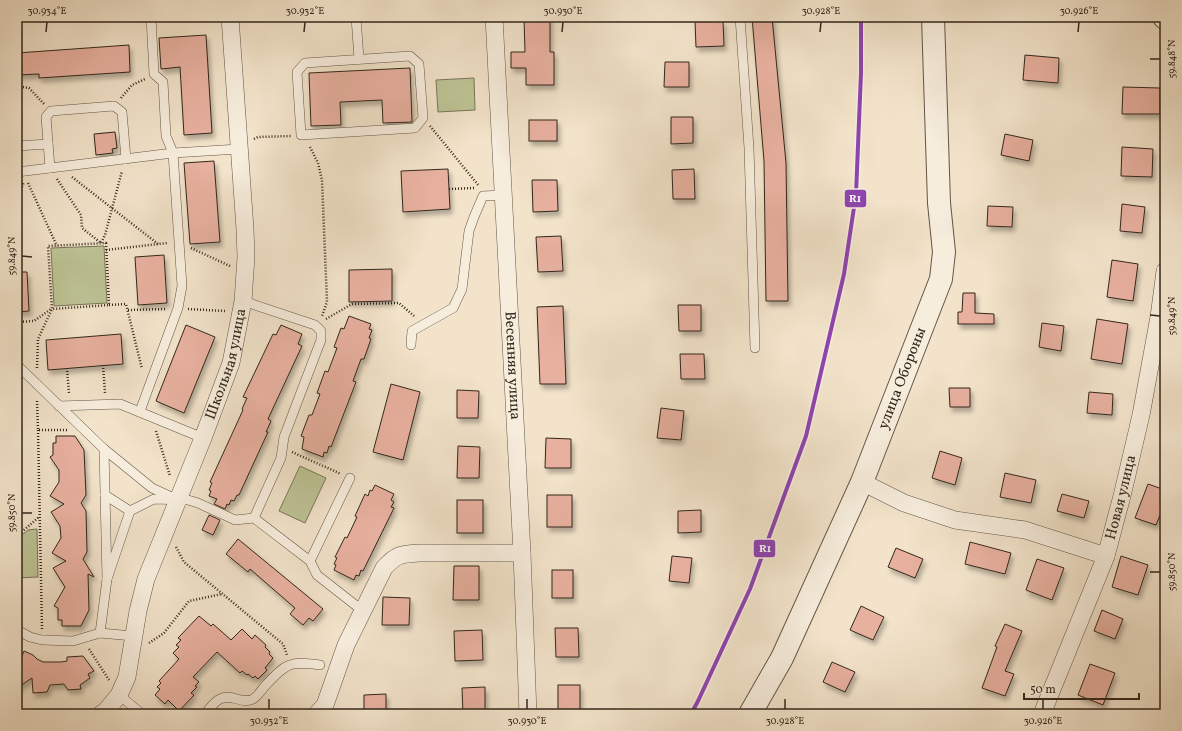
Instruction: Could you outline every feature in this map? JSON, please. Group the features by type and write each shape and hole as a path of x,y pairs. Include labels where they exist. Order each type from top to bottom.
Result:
{"street":[{"name":"Школьная улица","path":"101,714 106,712 119,695 141,640 138,611 146,579 203,438 231,363 243,301 246,257 230,17"},
{"name":"Весенняя улица","path":"494,17 522,553 528,714"},
{"name":"улица Обороны","path":"750,714 782,658 862,482 941,279 944,252 938,188 933,17"},
{"name":"Новая улица","path":"1042,714 1106,556 1141,415 1159,316 1165,271"},
{"path":"862,482 904,503 955,520 1024,530 1106,556"},
{"path":"323,711 346,645 384,568 393,558 405,554 420,553 522,553"}],"lane":[{"path":"140,411 178,308 182,286 172,153 166,136 163,82 154,74 151,17"},
{"path":"356,17 359,59"},
{"path":"740,17 749,148 755,348"},
{"path":"410,56 419,64 423,118 415,128 301,135 297,72 305,63 410,56"},
{"path":"52,172 46,117 51,111 114,106 122,112 126,159"},
{"path":"17,146 48,144"},
{"path":"17,172 52,172 126,159 172,153 239,149"},
{"path":"411,345 412,331 453,308 462,289 469,231 474,217 484,196 503,196"},
{"path":"243,301 315,325 321,331 321,340 284,437 281,458 254,518"},
{"path":"17,365 104,449 152,488 177,500"},
{"path":"59,406 120,404 203,438"},
{"path":"100,633 107,579 104,449"},
{"path":"310,561 350,478"},
{"path":"105,495 130,511"},
{"path":"107,579 130,511 154,499 188,500 236,520 254,518 310,561 317,575 363,611"},
{"path":"17,630 30,637 42,640 73,641 100,633 141,640"},
{"path":"205,714 219,699 227,696 247,701 253,699 278,672 289,664 320,664"},
{"path":"119,695 142,714"}],"path":[{"path":"114,106 132,85 154,74"},
{"path":"17,86 29,88 51,111"},
{"path":"423,118 481,188"},
{"path":"239,149 248,141 258,137 301,135 312,148 318,163 322,180 327,302 324,315 315,325"},
{"path":"101,243 105,235 126,159"},
{"path":"52,172 81,215 82,228 101,243"},
{"path":"67,173 158,244"},
{"path":"17,198 26,178 57,246"},
{"path":"42,640 37,385 38,339 52,309 48,246 106,243 109,305"},
{"path":"315,325 352,304 399,303 426,324"},
{"path":"17,322 34,321 52,309 126,304 147,390"},
{"path":"103,365 106,404"},
{"path":"67,368 70,405"},
{"path":"151,416 177,500"},
{"path":"38,430 83,429"},
{"path":"282,447 350,478"},
{"path":"17,536 40,517"},
{"path":"174,541 184,562 283,644 289,664"},
{"path":"141,640 164,633 189,601 223,594"},
{"path":"82,638 102,668"}],"green space":[{"path":"474,78 475,110 438,112 436,80"},
{"path":"104,246 107,303 54,306 51,248"},
{"path":"300,466 326,478 305,523 279,511"},
{"path":"37,529 38,577 17,578 17,539 28,530"}],"building":[{"path":"524,17 550,17 550,52 554,52 554,85 526,85 526,68 511,68 511,52 525,52"},
{"path":"752,17 772,17 786,163 788,301 766,301 764,161"},
{"path":"695,21 723,21 724,46 696,47"},
{"path":"206,35 212,133 184,135 180,67 161,69 159,38"},
{"path":"129,45 130,72 39,78 39,74 17,75 17,53"},
{"path":"1025,55 1059,58 1058,83 1023,80"},
{"path":"665,62 689,62 689,87 664,87"},
{"path":"410,68 412,122 383,123 382,100 340,102 341,125 311,126 309,73"},
{"path":"1123,87 1160,88 1160,114 1122,114"},
{"path":"671,117 693,117 693,143 671,144"},
{"path":"529,120 557,120 557,141 529,141"},
{"path":"115,132 117,148 112,149 113,153 96,155 94,134"},
{"path":"1005,134 1033,140 1029,161 1001,155"},
{"path":"1122,147 1153,149 1152,177 1121,176"},
{"path":"214,161 220,242 190,244 184,163"},
{"path":"448,169 450,209 403,212 401,171"},
{"path":"694,169 695,199 673,199 672,170"},
{"path":"532,180 557,180 558,211 533,212"},
{"path":"1122,204 1145,207 1142,233 1120,231"},
{"path":"988,206 1013,207 1012,227 987,226"},
{"path":"561,236 563,271 538,272 536,237"},
{"path":"164,255 167,303 138,305 135,257"},
{"path":"1112,260 1138,264 1133,301 1107,297"},
{"path":"392,269 392,301 349,302 349,270"},
{"path":"17,272 27,272 29,311 17,312"},
{"path":"963,293 975,293 975,313 994,314 994,324 958,324 958,312 962,312"},
{"path":"678,305 701,305 701,331 679,331"},
{"path":"563,306 566,384 540,384 537,307"},
{"path":"349,316 371,324 369,329 372,330 369,338 371,339 364,359 361,359 353,381 356,382 331,447 329,446 327,453 324,452 323,457 302,449 304,437 301,436 309,415 312,415 320,394 317,393 325,371 328,372 337,348 334,347 341,328 344,329"},
{"path":"1097,319 1128,324 1122,364 1091,359"},
{"path":"1042,323 1064,326 1061,351 1039,347"},
{"path":"186,325 215,337 184,413 156,401"},
{"path":"281,325 302,334 298,344 302,346 268,419 271,421 266,432 268,432 239,495 237,495 234,501 231,500 229,505 227,504 225,509 214,504 217,499 209,496 211,491 209,490 212,483 210,482 243,410 242,409 247,398 243,397 273,334 276,335"},
{"path":"121,334 123,364 48,370 46,340"},
{"path":"680,354 704,354 705,379 681,379"},
{"path":"391,384 420,392 403,460 373,452"},
{"path":"949,388 970,388 970,407 950,407"},
{"path":"457,390 479,391 478,418 457,418"},
{"path":"1089,392 1113,394 1112,415 1087,413"},
{"path":"661,408 684,411 681,440 657,438"},
{"path":"56,436 75,436 84,450 86,495 81,503 86,511 87,552 83,559 94,577 88,574 89,610 81,626 62,626 62,620 58,620 58,608 54,606 65,587 53,568 66,561 52,553 61,538 60,526 51,512 64,504 50,496 59,482 59,470 50,457 53,455 53,443 56,443"},
{"path":"546,438 571,439 571,468 545,468"},
{"path":"458,446 480,447 479,478 457,478"},
{"path":"940,451 962,458 955,485 932,478"},
{"path":"1005,473 1036,480 1031,503 1000,497"},
{"path":"1148,484 1165,490 1165,517 1160,515 1156,525 1135,518"},
{"path":"375,485 394,494 391,500 394,502 391,507 394,508 363,571 361,570 359,576 356,575 354,580 334,570 336,565 334,564 337,558 335,557 345,537 347,538 357,517 355,516 365,494 368,496 370,490 372,491"},
{"path":"1062,494 1089,501 1084,518 1057,511"},
{"path":"547,495 572,495 572,527 547,527"},
{"path":"457,500 483,500 483,533 457,533"},
{"path":"701,510 701,532 678,533 678,511"},
{"path":"209,515 220,520 213,535 202,530"},
{"path":"238,539 323,609 313,621 309,618 303,625 290,614 295,608 250,569 248,572 226,554"},
{"path":"970,542 1011,553 1005,574 965,564"},
{"path":"896,548 923,559 915,578 888,567"},
{"path":"672,556 692,558 689,583 669,581"},
{"path":"1121,556 1148,565 1138,595 1112,587"},
{"path":"1037,559 1064,568 1052,600 1026,590"},
{"path":"454,566 479,566 479,600 453,600"},
{"path":"552,570 573,570 573,598 552,598"},
{"path":"383,597 410,598 409,625 382,625"},
{"path":"861,606 884,617 873,640 850,630"},
{"path":"1102,610 1123,619 1115,639 1094,631"},
{"path":"199,616 211,626 213,624 231,640 242,629 252,639 255,635 266,645 265,647 273,658 265,668 267,670 258,679 255,676 253,678 248,674 247,675 242,671 240,673 217,652 193,677 199,682 195,686 197,687 191,693 194,695 179,711 168,700 165,704 155,695 160,689 157,687 161,683 159,681 179,659 173,653 179,647 176,645 181,640 178,638"},
{"path":"1005,624 1022,631 1005,671 1014,674 1005,696 982,688 997,647 995,646"},
{"path":"555,628 578,628 579,657 556,657"},
{"path":"482,630 483,660 455,661 454,631"},
{"path":"24,651 43,662 61,662 67,661 67,657 83,656 94,671 88,674 90,678 80,685 81,689 68,690 64,684 50,685 47,692 33,693 32,678 17,688 17,654 22,656"},
{"path":"832,662 855,672 845,692 823,682"},
{"path":"1090,664 1115,673 1103,705 1078,695"},
{"path":"558,685 580,685 580,714 558,714"},
{"path":"485,687 485,714 463,714 462,688"},
{"path":"386,694 386,714 364,714 364,695"}],"transit line":[{"name":"R1","path":"691,714 750,589 806,436 844,274 856,194 861,73 861,17"}]}
